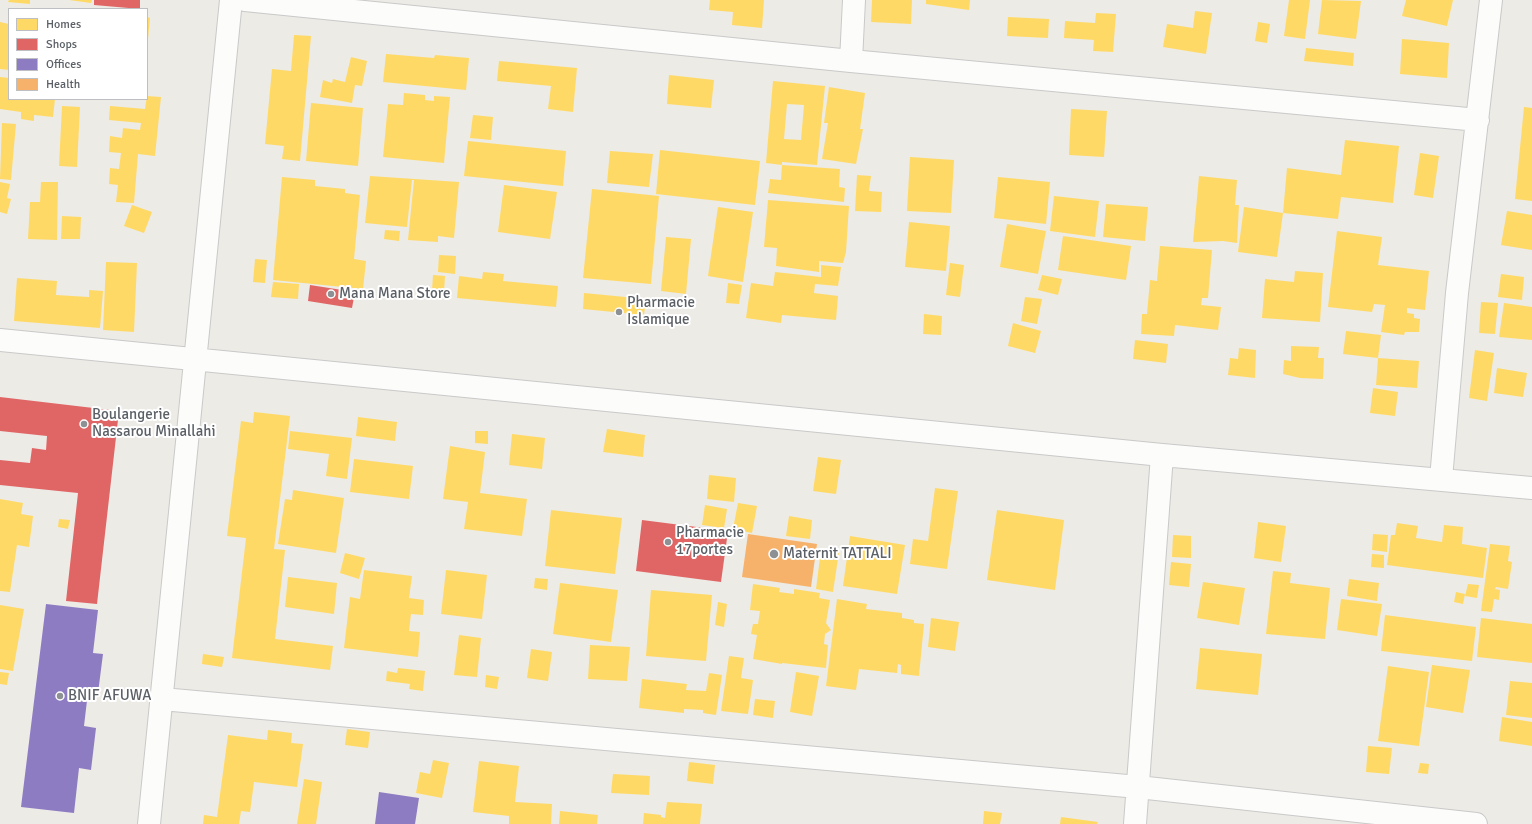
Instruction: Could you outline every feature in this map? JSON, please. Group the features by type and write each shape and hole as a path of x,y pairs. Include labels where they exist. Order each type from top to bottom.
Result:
{"street":[{"path":"149,824 231,0"},
{"path":"245,0 851,61 1478,120"},
{"path":"851,61 854,0"},
{"path":"1442,479 1457,293 1491,0"},
{"path":"0,340 1162,455 1532,488"},
{"path":"1135,824 1162,455"},
{"path":"162,698 1138,787 1476,824"}],"building: Homes":[{"path":"9,0 30,0 30,4 8,2"},
{"path":"69,0 92,0 91,3"},
{"path":"710,0 764,0 762,28 732,25 733,12 709,10"},
{"path":"872,0 912,0 911,24 871,22"},
{"path":"926,0 970,0 969,10 926,4"},
{"path":"1289,0 1310,0 1305,39 1284,36"},
{"path":"1322,0 1361,1 1356,39 1318,34"},
{"path":"1406,0 1453,0 1447,26 1402,16"},
{"path":"1195,11 1212,13 1206,54 1163,47 1167,24 1193,28"},
{"path":"1096,13 1116,14 1113,52 1093,51 1094,40 1064,38 1065,21 1095,23"},
{"path":"148,17 150,18 148,39"},
{"path":"1008,17 1049,19 1048,38 1007,36"},
{"path":"0,22 8,24 8,70 0,69"},
{"path":"1258,22 1270,24 1267,43 1255,41"},
{"path":"294,35 311,36 300,161 282,159 284,146 265,144 272,69 291,71"},
{"path":"1402,39 1449,43 1447,78 1400,74"},
{"path":"1306,48 1354,53 1353,66 1304,61"},
{"path":"386,54 434,58 435,55 469,58 466,90 383,82"},
{"path":"351,57 367,61 362,86 355,85 352,103 320,97 323,80 332,83 333,79 345,82"},
{"path":"499,61 577,68 573,112 548,109 551,86 497,81"},
{"path":"669,75 714,80 711,108 667,104"},
{"path":"0,77 8,78 8,100 55,100 53,117 34,115 34,121 21,119 21,112 0,109"},
{"path":"773,81 825,86 817,165 782,162 782,165 766,163","holes":["787,104 804,105 801,140 784,139"]},
{"path":"829,87 865,93 860,129 863,129 856,164 822,159 828,123 824,123"},
{"path":"404,93 425,95 425,100 434,101 434,96 450,97 444,163 383,157 388,104 403,105"},
{"path":"148,96 161,97 155,156 138,154 134,203 116,202 118,185 109,184 110,168 119,169 121,153 109,152 110,136 122,138 123,128 140,130 141,123 109,120 110,106 145,109"},
{"path":"311,103 363,108 358,166 306,161"},
{"path":"62,106 80,107 77,167 59,166"},
{"path":"1524,107 1532,108 1532,201 1515,199"},
{"path":"1071,109 1107,111 1104,157 1069,155"},
{"path":"473,115 493,117 491,140 470,138"},
{"path":"2,123 16,124 11,180 0,179"},
{"path":"1345,140 1399,146 1393,203 1341,197 1338,219 1283,213 1287,168 1341,175"},
{"path":"468,141 566,151 563,186 464,176"},
{"path":"660,150 760,161 755,205 656,194"},
{"path":"610,151 653,154 649,187 607,183"},
{"path":"1420,153 1439,156 1433,198 1414,195"},
{"path":"910,157 954,160 951,213 907,211"},
{"path":"782,165 840,169 839,187 845,188 844,202 768,193 770,179 781,180"},
{"path":"857,175 871,176 869,191 882,192 881,212 855,211"},
{"path":"370,176 459,182 454,238 438,236 438,242 408,240 414,180 412,180 407,227 365,223"},
{"path":"1199,176 1237,180 1235,205 1239,205 1237,243 1223,241 1193,242"},
{"path":"282,177 315,180 315,186 345,189 345,193 360,195 354,259 366,261 363,289 273,280"},
{"path":"998,177 1050,182 1046,224 994,218"},
{"path":"0,182 10,184 7,198 11,199 7,214 0,212"},
{"path":"41,182 58,182 57,240 28,239 30,202 40,202"},
{"path":"504,185 557,192 550,239 498,232"},
{"path":"592,189 659,196 651,284 583,278"},
{"path":"1054,196 1099,201 1095,237 1050,231"},
{"path":"768,200 849,206 846,252 843,263 819,261 819,272 776,266 777,248 764,247"},
{"path":"1106,204 1148,207 1145,241 1103,237"},
{"path":"132,205 152,212 144,233 124,226"},
{"path":"718,207 753,212 743,282 708,276"},
{"path":"1244,207 1283,213 1277,257 1238,252"},
{"path":"1507,211 1532,215 1532,250 1501,245"},
{"path":"62,216 81,217 80,239 61,239"},
{"path":"909,222 950,226 946,271 905,267"},
{"path":"1007,224 1046,231 1038,274 1000,267"},
{"path":"385,230 400,231 399,241 384,239"},
{"path":"1337,231 1382,237 1378,265 1429,271 1425,310 1407,308 1407,313 1414,314 1414,318 1420,319 1419,332 1405,332 1404,335 1381,332 1385,305 1374,304 1372,312 1328,307"},
{"path":"1063,236 1131,246 1126,280 1058,270"},
{"path":"666,237 691,239 686,294 661,291"},
{"path":"1160,246 1212,250 1208,298 1202,298 1201,305 1221,307 1218,330 1175,325 1174,336 1141,334 1142,314 1147,314 1150,280 1157,281"},
{"path":"439,255 456,256 455,274 438,272"},
{"path":"255,259 267,260 265,283 253,282"},
{"path":"106,262 137,263 134,332 103,330"},
{"path":"950,263 964,265 960,297 946,295"},
{"path":"821,265 841,267 838,286 815,284 814,293 838,296 836,320 782,315 781,323 746,318 751,283 773,286 775,272 821,277"},
{"path":"1295,271 1323,273 1320,322 1262,318 1265,279 1294,282"},
{"path":"483,272 504,274 503,281 558,286 556,307 457,298 459,276 482,279"},
{"path":"1501,274 1524,277 1522,300 1498,297"},
{"path":"433,275 445,276 444,292 432,291"},
{"path":"1042,275 1062,279 1058,295 1038,290"},
{"path":"17,278 57,281 56,295 89,297 89,290 103,291 100,328 14,321"},
{"path":"273,282 299,284 298,299 271,297"},
{"path":"728,283 742,285 739,304 726,303"},
{"path":"584,293 646,299 644,315 583,309"},
{"path":"1025,297 1042,299 1037,324 1021,321"},
{"path":"1481,302 1498,303 1495,334 1479,333"},
{"path":"1504,303 1532,307 1532,340 1499,337"},
{"path":"924,314 942,316 941,335 923,334"},
{"path":"1013,323 1041,331 1035,353 1008,346"},
{"path":"1346,331 1381,335 1378,358 1343,354"},
{"path":"1135,340 1168,344 1166,363 1133,359"},
{"path":"1291,346 1319,347 1318,358 1324,358 1323,379 1300,378 1283,374 1284,360 1291,361"},
{"path":"1239,348 1256,350 1255,378 1228,375 1230,358 1238,359"},
{"path":"1475,350 1494,353 1487,401 1469,398"},
{"path":"1378,358 1419,361 1417,388 1376,385"},
{"path":"1497,368 1527,373 1523,397 1494,393"},
{"path":"1373,388 1398,392 1395,416 1370,413"},
{"path":"254,412 290,416 274,549 285,550 275,639 333,646 330,670 232,658 246,538 227,536 241,421 253,423"},
{"path":"358,417 397,422 395,441 356,436"},
{"path":"607,429 645,435 643,457 603,452"},
{"path":"290,431 352,438 347,479 326,476 329,454 288,449"},
{"path":"475,431 488,431 488,444 475,443"},
{"path":"512,434 545,438 542,469 509,465"},
{"path":"450,446 485,452 480,493 527,499 522,536 464,529 468,502 443,499"},
{"path":"818,457 841,460 836,494 813,491"},
{"path":"354,459 413,466 409,499 350,492"},
{"path":"709,475 736,478 734,502 707,499"},
{"path":"935,488 958,491 947,569 910,564 913,539 928,541"},
{"path":"293,490 344,498 336,553 278,544 285,499 292,500"},
{"path":"0,499 23,503 21,514 33,516 29,547 17,545 10,592 0,591"},
{"path":"738,503 757,506 752,533 733,529"},
{"path":"705,505 727,509 724,528 702,525"},
{"path":"551,510 622,518 615,574 545,566"},
{"path":"997,510 1064,520 1055,590 987,580"},
{"path":"789,516 812,520 810,539 786,536"},
{"path":"59,519 70,520 68,529 58,527"},
{"path":"1258,522 1286,526 1281,562 1254,558"},
{"path":"1397,523 1418,526 1416,538 1442,542 1444,525 1463,527 1462,544 1487,548 1483,578 1387,565 1391,535 1395,535"},
{"path":"1373,534 1388,535 1387,552 1372,550"},
{"path":"1173,535 1191,536 1191,558 1172,557"},
{"path":"850,536 905,545 897,594 843,586"},
{"path":"1490,544 1510,546 1508,561 1512,562 1508,589 1496,587 1495,589 1500,590 1499,600 1494,599 1492,612 1481,611"},
{"path":"821,550 839,552 833,592 816,589"},
{"path":"345,553 365,558 359,579 340,573"},
{"path":"1372,554 1384,555 1384,568 1371,567"},
{"path":"1171,562 1191,564 1189,587 1169,585"},
{"path":"364,570 412,576 409,598 424,600 423,615 411,614 409,631 420,632 418,657 344,648 350,597 360,599"},
{"path":"446,570 487,575 482,619 441,614"},
{"path":"1273,571 1291,573 1290,583 1330,588 1325,639 1266,634"},
{"path":"288,577 337,583 334,614 285,607"},
{"path":"535,578 548,579 547,590 534,588"},
{"path":"1349,579 1379,583 1377,601 1347,596"},
{"path":"1203,582 1245,588 1239,625 1197,618"},
{"path":"560,583 618,590 611,642 553,634"},
{"path":"753,584 780,588 779,592 794,594 794,589 820,593 819,598 830,600 826,623 831,630 825,634 824,644 828,645 826,668 782,664 753,659 757,635 751,634 753,624 758,624 760,611 750,610"},
{"path":"1468,584 1479,585 1477,598 1465,596"},
{"path":"651,590 712,595 706,661 646,656"},
{"path":"1456,592 1465,594 1463,604 1454,602"},
{"path":"837,599 867,604 866,609 902,613 902,618 914,620 914,623 924,624 919,676 901,674 901,665 898,664 897,673 859,669 856,690 826,686"},
{"path":"1341,599 1382,604 1377,636 1337,630"},
{"path":"718,602 727,604 724,627 715,625"},
{"path":"0,605 24,609 13,671 0,669"},
{"path":"1385,615 1476,627 1472,661 1381,651"},
{"path":"931,618 959,622 955,651 928,647"},
{"path":"1481,618 1532,624 1532,663 1477,657"},
{"path":"459,635 481,638 477,677 454,675"},
{"path":"590,645 630,647 627,681 588,679"},
{"path":"1200,648 1262,654 1258,695 1196,689"},
{"path":"531,649 552,652 548,681 527,678"},
{"path":"203,654 224,657 222,667 202,664"},
{"path":"729,656 744,658 741,678 753,680 748,714 721,711"},
{"path":"1432,665 1470,670 1463,713 1426,707"},
{"path":"1388,666 1429,672 1419,746 1378,741"},
{"path":"398,668 425,671 423,691 409,689 410,684 386,681 387,671 397,673"},
{"path":"0,672 9,673 7,685 0,684"},
{"path":"796,672 819,676 812,716 790,712"},
{"path":"709,673 722,675 716,715 703,713 703,710 684,709 684,713 639,708 642,679 687,684 686,690 706,691"},
{"path":"486,675 499,677 497,689 485,687"},
{"path":"1510,681 1532,683 1532,718 1506,715"},
{"path":"755,699 775,701 773,718 753,715"},
{"path":"1502,717 1532,722 1532,746 1499,741"},
{"path":"347,729 370,732 368,748 345,745"},
{"path":"268,730 292,733 291,743 303,744 297,787 254,782 250,812 241,811 239,824 203,824 204,815 217,817 228,735 267,740"},
{"path":"1368,746 1392,748 1389,774 1366,772"},
{"path":"433,760 449,763 442,798 416,793 420,772 430,774"},
{"path":"479,761 519,766 515,802 552,804 551,824 509,824 509,816 473,812"},
{"path":"689,762 715,765 713,784 687,781"},
{"path":"1420,763 1429,764 1428,774 1418,773"},
{"path":"613,774 650,776 649,795 611,793"},
{"path":"304,779 322,782 316,824 297,824"},
{"path":"667,802 702,804 700,824 643,824 644,813 661,815 661,817 665,818"},
{"path":"560,811 598,815 597,824 559,824"},
{"path":"984,811 1002,813 1000,824 983,824"},
{"path":"1061,817 1098,822 1097,824 1060,824"}],"building: Shops":[{"path":"94,0 140,0 140,8 94,5"},
{"path":"310,285 355,292 352,308 308,301"},
{"path":"0,397 119,411 97,604 66,601 78,493 0,485 0,460 30,463 32,448 46,450 47,436 0,431"},
{"path":"642,520 728,531 721,582 636,571"}],"building: Offices":[{"path":"46,604 98,610 93,653 103,654 98,693 88,692 84,726 96,728 91,770 79,768 74,813 21,807"},
{"path":"379,792 419,798 415,824 375,824"}],"building: Health":[{"path":"748,534 817,544 811,587 742,577"}],"place":[{"name":"Mana Mana Store","path":"331,294"},
{"name":"Pharmacie Islamique","path":"619,312"},
{"name":"Boulangerie Nassarou Minallahi","path":"84,424"},
{"name":"Pharmacie 17portes","path":"668,542"},
{"name":"Maternit TATTALI","path":"774,554"},
{"name":"BNIF AFUWA","path":"60,696"}]}
